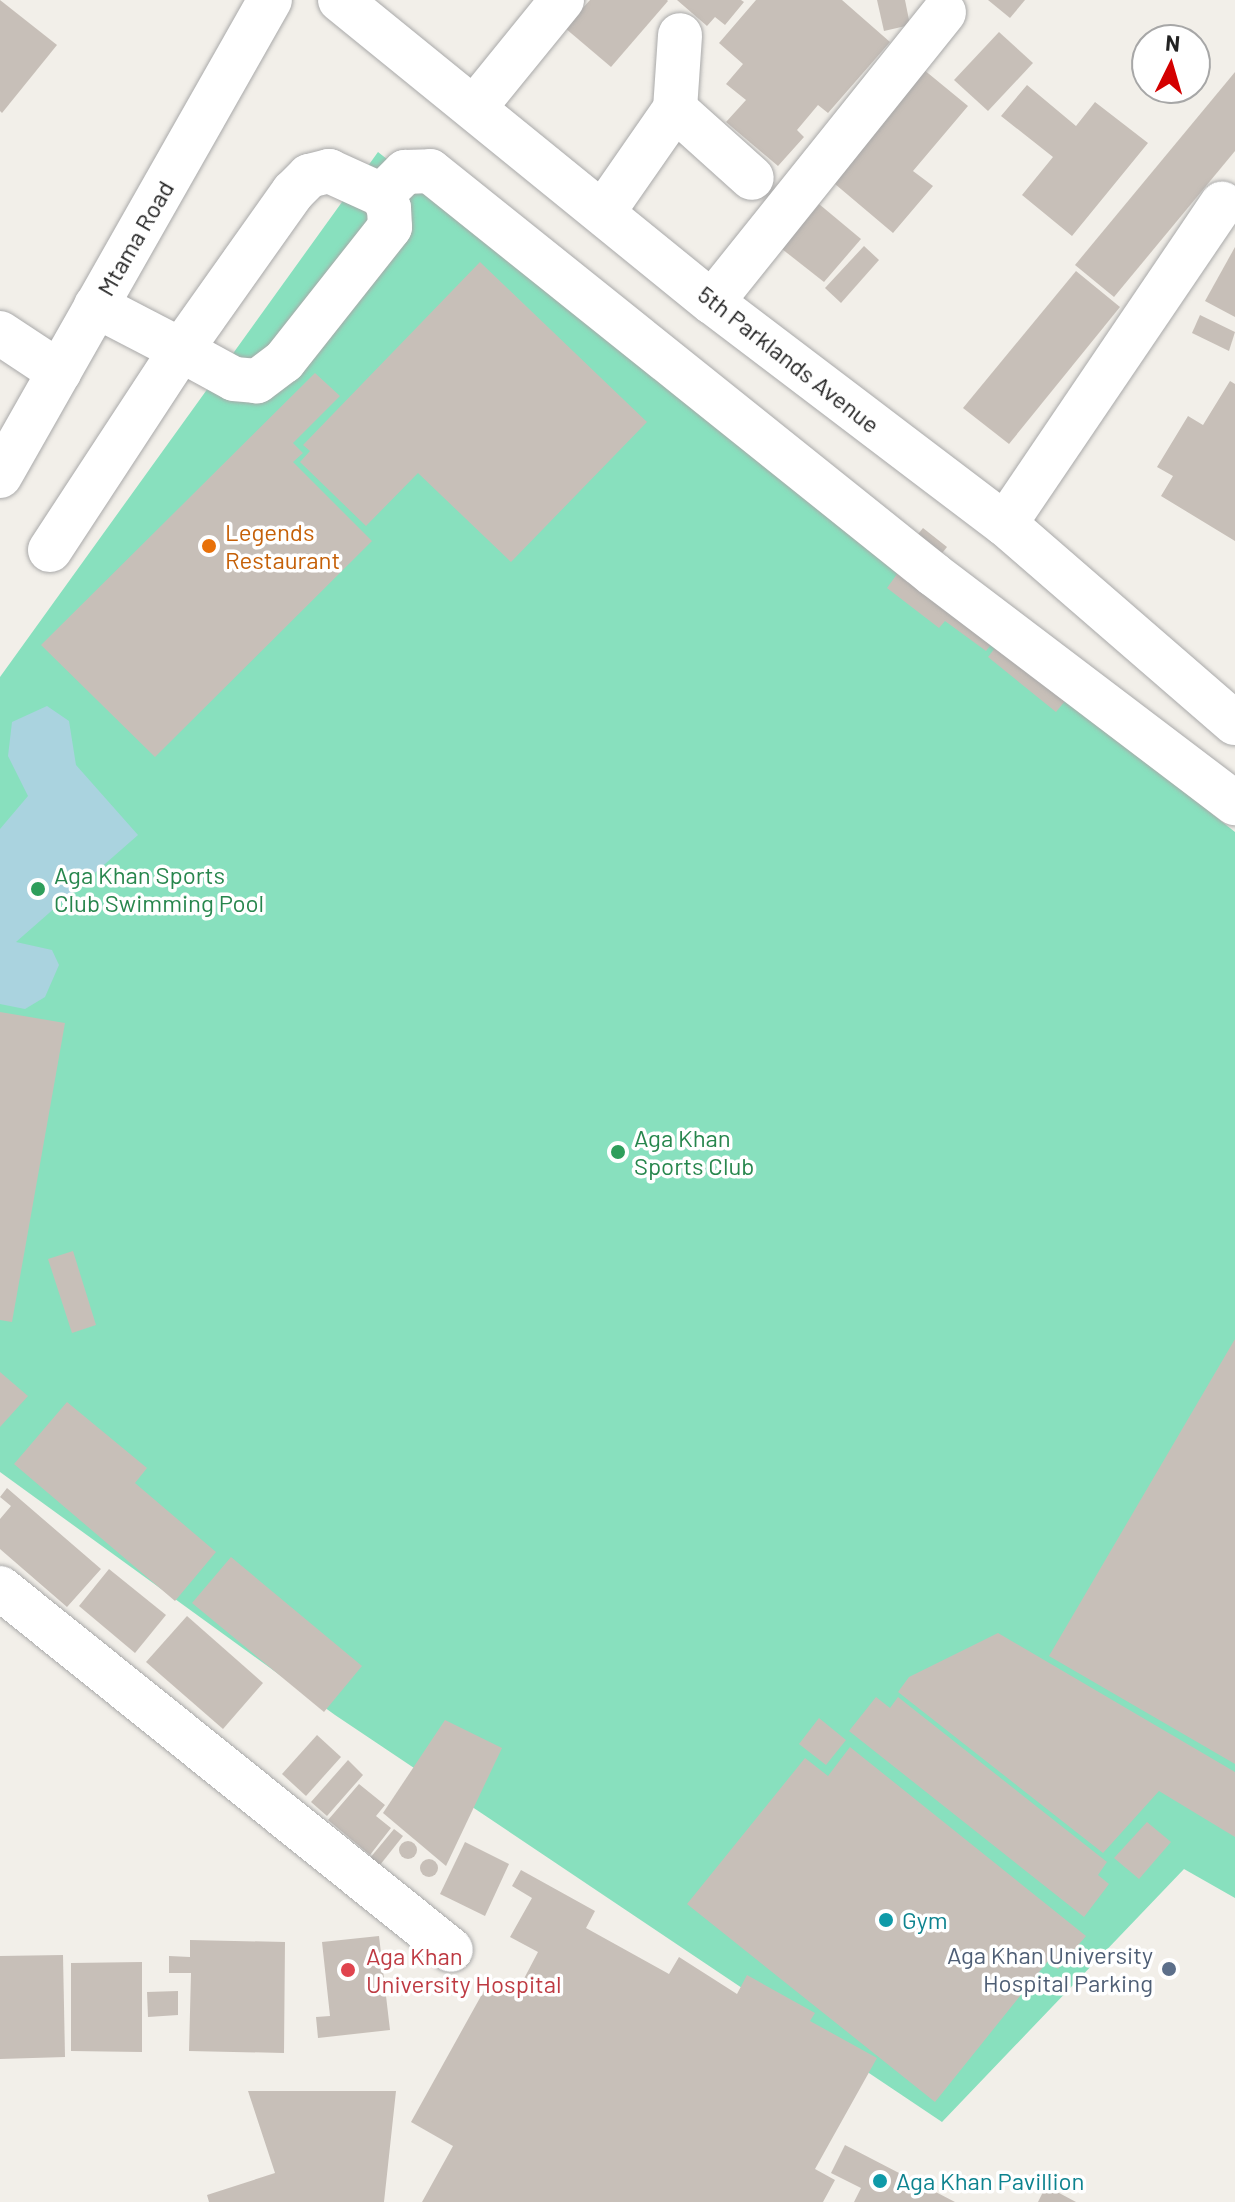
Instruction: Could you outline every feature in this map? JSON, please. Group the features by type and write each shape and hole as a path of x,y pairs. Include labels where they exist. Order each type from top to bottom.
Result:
{"street":[{"name":"Mtama Road","path":"0,476 270,0"},
{"name":"5th Parklands Avenue","path":"340,0 604,211 712,302 1005,524 1235,723"},
{"path":"475,107 562,0"},
{"path":"712,302 944,12"},
{"path":"604,211 675,109 680,35"},
{"path":"675,109 752,178"},
{"path":"50,550 181,350 309,176 329,171 382,195"},
{"path":"382,195 405,172 430,171 933,574 1235,803"},
{"path":"96,306 234,379 266,377 390,227 382,195"},
{"path":"1005,524 1222,204"},
{"path":"0,333 59,372"},
{"path":"0,1588 451,1950"}],"green space":[{"name":"Aga Khan Sports Club","path":"378,152 1235,832 1235,1898 1184,1869 942,2122 335,1715 0,1472 0,677"}],"water":[{"name":"Aga Khan Sports Club Swimming Pool","path":"47,706 69,721 76,765 138,835 16,942 52,950 59,965 45,997 25,1009 0,1004 0,829 28,796 8,756 12,722"}],"building":[{"path":"0,0 57,45 2,113 0,111"},
{"path":"590,0 668,1 611,67 565,28"},
{"path":"677,0 744,2 725,25 715,17 707,26"},
{"path":"756,0 842,0 890,42 828,113 818,105 797,130 804,137 778,166 726,122 746,100 726,84 743,64 719,43"},
{"path":"877,0 905,0 910,25 884,31"},
{"path":"988,0 1025,0 1010,18"},
{"path":"999,32 1033,63 988,111 954,80"},
{"path":"912,60 968,106 913,171 933,186 893,233 822,173"},
{"path":"1235,72 1235,151 1114,297 1075,265"},
{"path":"1027,85 1076,126 1095,102 1148,143 1072,236 1022,195 1053,157 1001,116"},
{"path":"819,204 861,239 824,282 782,249"},
{"path":"864,246 879,260 841,303 825,288"},
{"path":"1235,247 1235,317 1205,301"},
{"path":"480,262 647,422 511,562 418,473 366,526 300,462 310,451 303,445"},
{"path":"1076,271 1120,307 1009,444 963,408"},
{"path":"1200,315 1235,332 1229,351 1192,333"},
{"path":"315,373 340,396 293,443 303,453 293,462 372,541 155,757 41,645"},
{"path":"1230,381 1235,384 1235,541 1161,496 1173,476 1157,467 1188,416 1203,425"},
{"path":"923,528 947,547 930,568 906,549"},
{"path":"907,560 1002,630 986,651 945,621 939,628 887,588"},
{"path":"1009,630 1078,685 1056,712 988,657"},
{"path":"0,1012 65,1023 12,1322 0,1320"},
{"path":"73,1251 96,1325 72,1333 48,1259"},
{"path":"1235,1339 1235,1764 1049,1656"},
{"path":"0,1372 28,1396 0,1427"},
{"path":"67,1402 147,1468 135,1483 216,1552 175,1601 14,1464"},
{"path":"7,1488 101,1569 67,1607 0,1549 0,1519 11,1506 0,1497"},
{"path":"231,1557 362,1666 324,1712 192,1603"},
{"path":"109,1569 166,1615 135,1653 79,1606"},
{"path":"187,1616 263,1683 223,1729 146,1662"},
{"path":"998,1633 1235,1772 1235,1837 1159,1791 1103,1853 898,1692 909,1677"},
{"path":"876,1697 890,1708 898,1697 1107,1862 1098,1875 1109,1884 1084,1917 849,1731"},
{"path":"819,1718 846,1740 826,1765 799,1744"},
{"path":"445,1720 502,1748 446,1866 383,1813"},
{"path":"317,1735 341,1757 306,1796 282,1774"},
{"name":"Gym","path":"850,1747 1086,1936 1058,1969 1048,1961 935,2102 687,1904 805,1758 828,1776"},
{"path":"348,1760 363,1775 327,1816 311,1802"},
{"path":"359,1784 385,1805 376,1816 391,1828 370,1855 328,1820"},
{"path":"1147,1822 1171,1842 1139,1879 1114,1858"},
{"path":"394,1829 403,1836 380,1865 370,1858"},
{"path":"408,1841 417,1850 408,1859 399,1850"},
{"path":"465,1842 509,1864 485,1916 440,1894"},
{"path":"425,1859 433,1859 438,1868 436,1875 425,1877 420,1872 420,1864"},
{"path":"521,1870 595,1911 586,1928 669,1974 679,1957 737,1994 747,1975 815,2013 810,2021 877,2058 815,2169 835,2180 823,2202 422,2202 453,2146 411,2122 491,1978 517,1992 538,1952 510,1937 532,1898 512,1886"},
{"path":"379,1936 390,2030 318,2038 316,2017 330,2016 322,1942"},
{"path":"190,1940 285,1942 284,2053 189,2051 191,1973 169,1973 169,1956 190,1957"},
{"path":"63,1955 65,2057 0,2059 0,1956"},
{"path":"142,1962 142,2052 71,2051 71,1963"},
{"path":"178,1991 178,2015 148,2017 147,1992"},
{"path":"248,2091 396,2091 384,2202 209,2202 207,2195 275,2173"},
{"name":"Aga Khan Pavillion","path":"845,2145 955,2202 854,2202 861,2188 831,2173"},
{"name":"Aga Khan Pavillion","path":"1046,2186 1076,2202 1038,2202"}],"place":[{"name":"Legends Restaurant","path":"209,546"},
{"name":"Aga Khan Sports Club Swimming Pool","path":"38,889"},
{"name":"Aga Khan Sports Club","path":"618,1152"},
{"name":"Gym","path":"886,1920"},
{"name":"Aga Khan University Hospital Parking","path":"1169,1969"},
{"name":"Aga Khan University Hospital","path":"348,1970"},
{"name":"Aga Khan Pavillion","path":"880,2181"}]}
